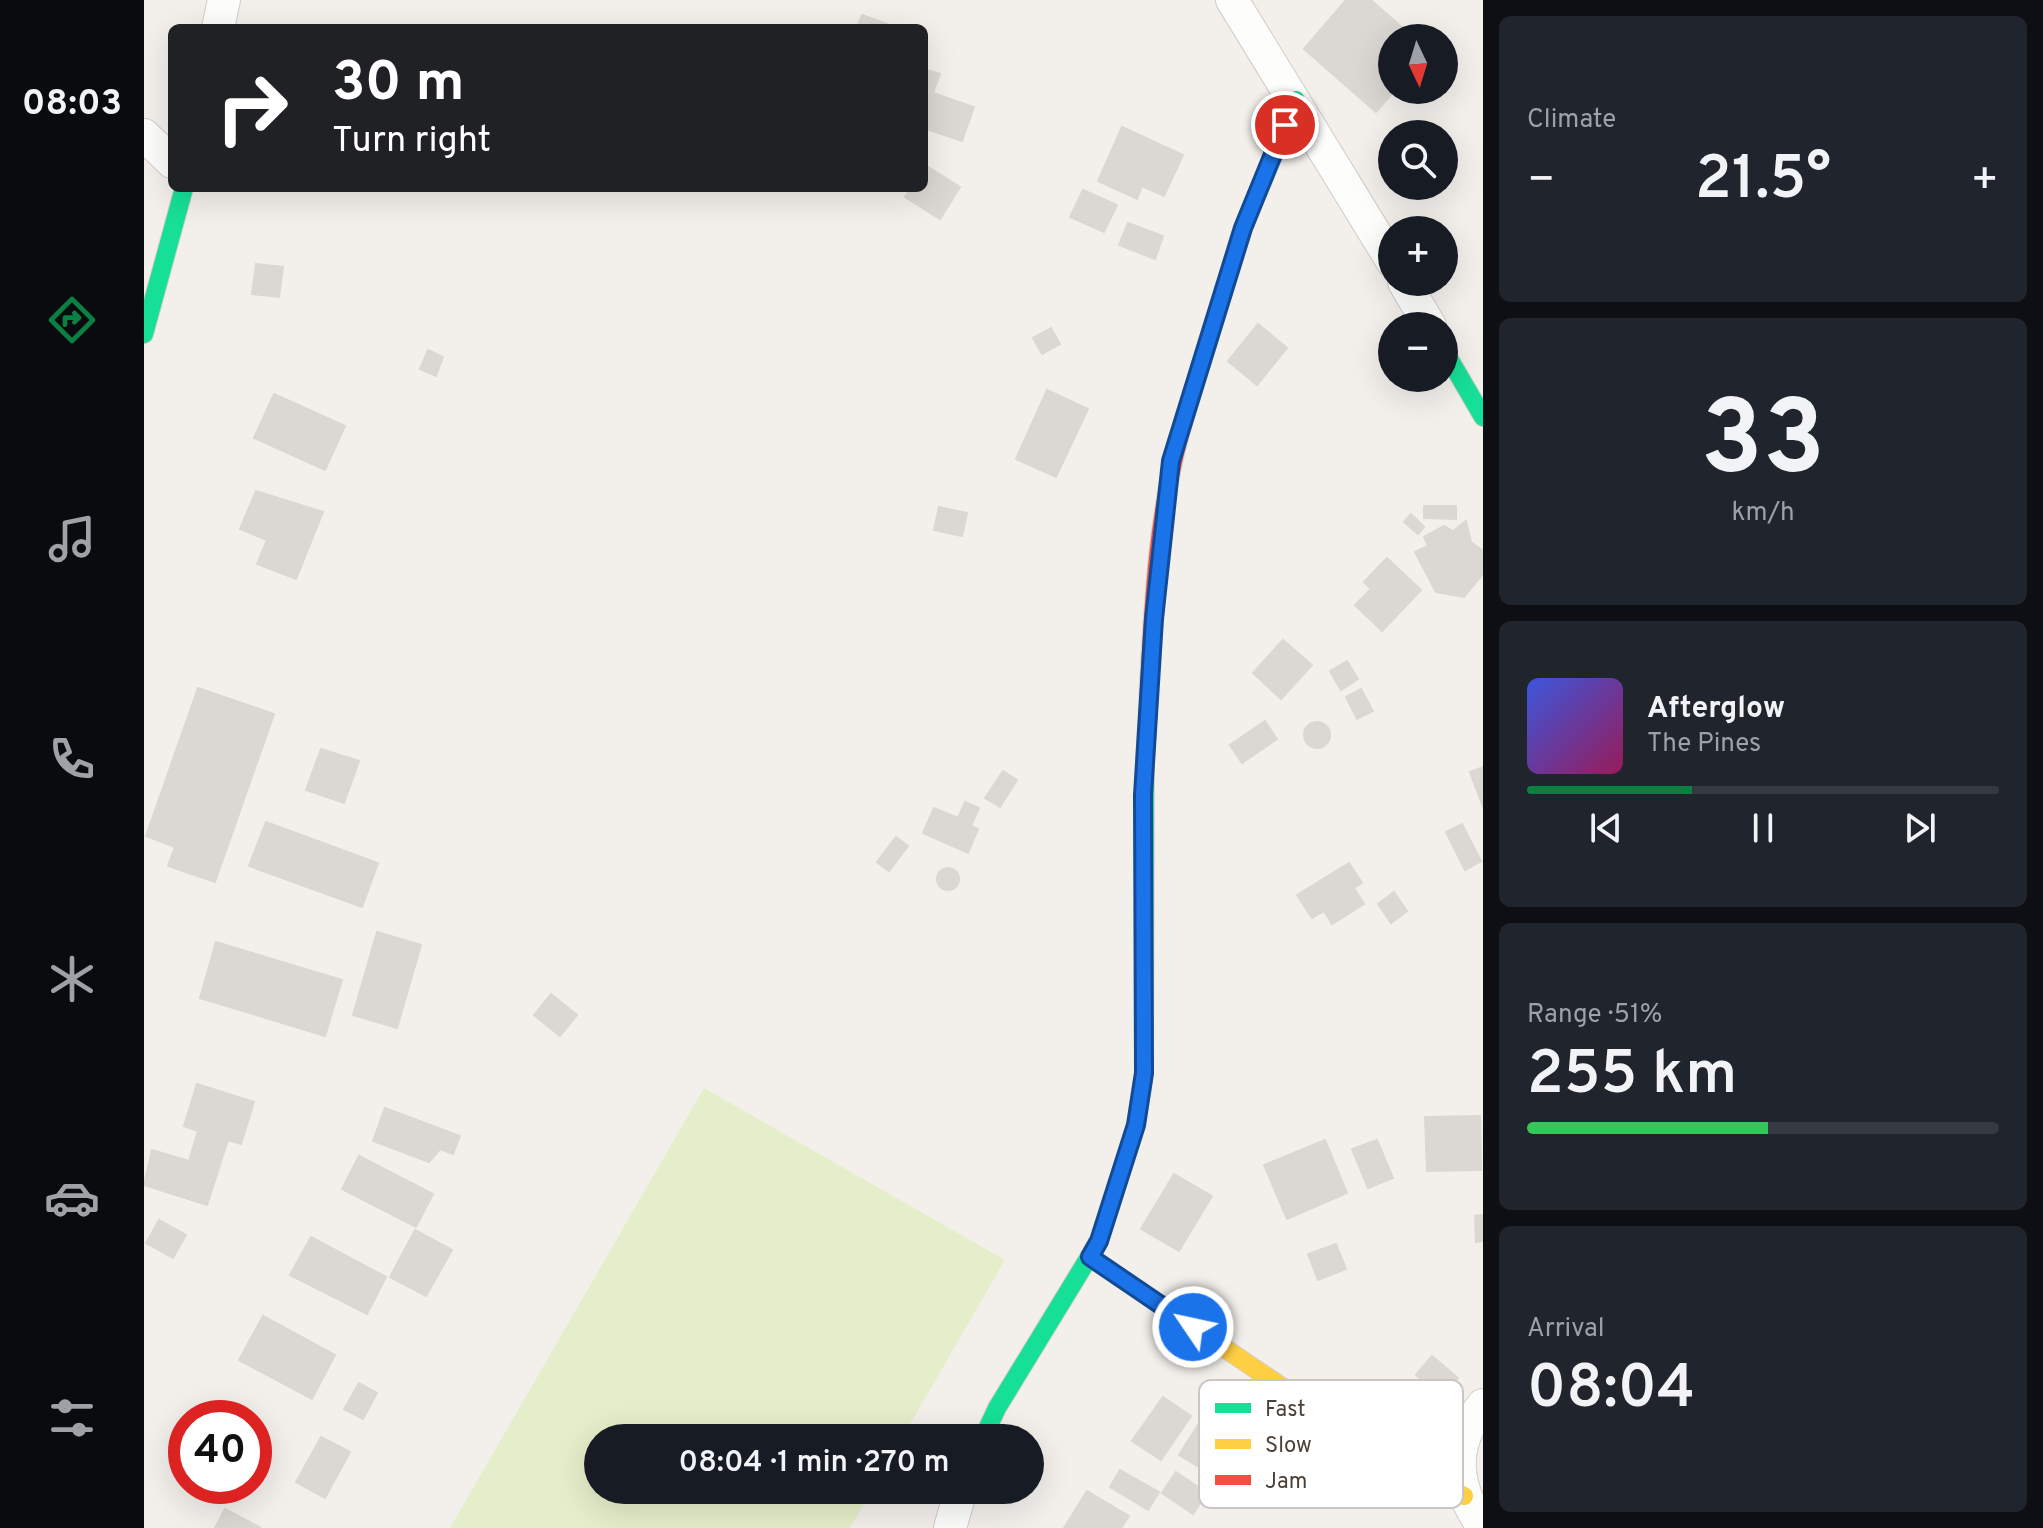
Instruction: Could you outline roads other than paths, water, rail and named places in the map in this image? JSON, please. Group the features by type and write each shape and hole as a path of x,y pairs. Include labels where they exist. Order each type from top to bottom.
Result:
{"street":[{"path":"219,24 224,0"},
{"path":"1232,0 1378,238"},
{"path":"990,1424 1099,1241 1136,1125 1144,1073 1143,795 1154,619 1171,461 1243,228 1296,100"},
{"path":"144,135 168,158"},
{"path":"144,334 183,192"},
{"path":"1458,374 1483,417"},
{"path":"1090,1257 1272,1380"},
{"path":"1463,1441 1466,1425 1483,1405"},
{"path":"1463,1489 1464,1496 1483,1527"},
{"path":"950,1528 957,1504"}]}
